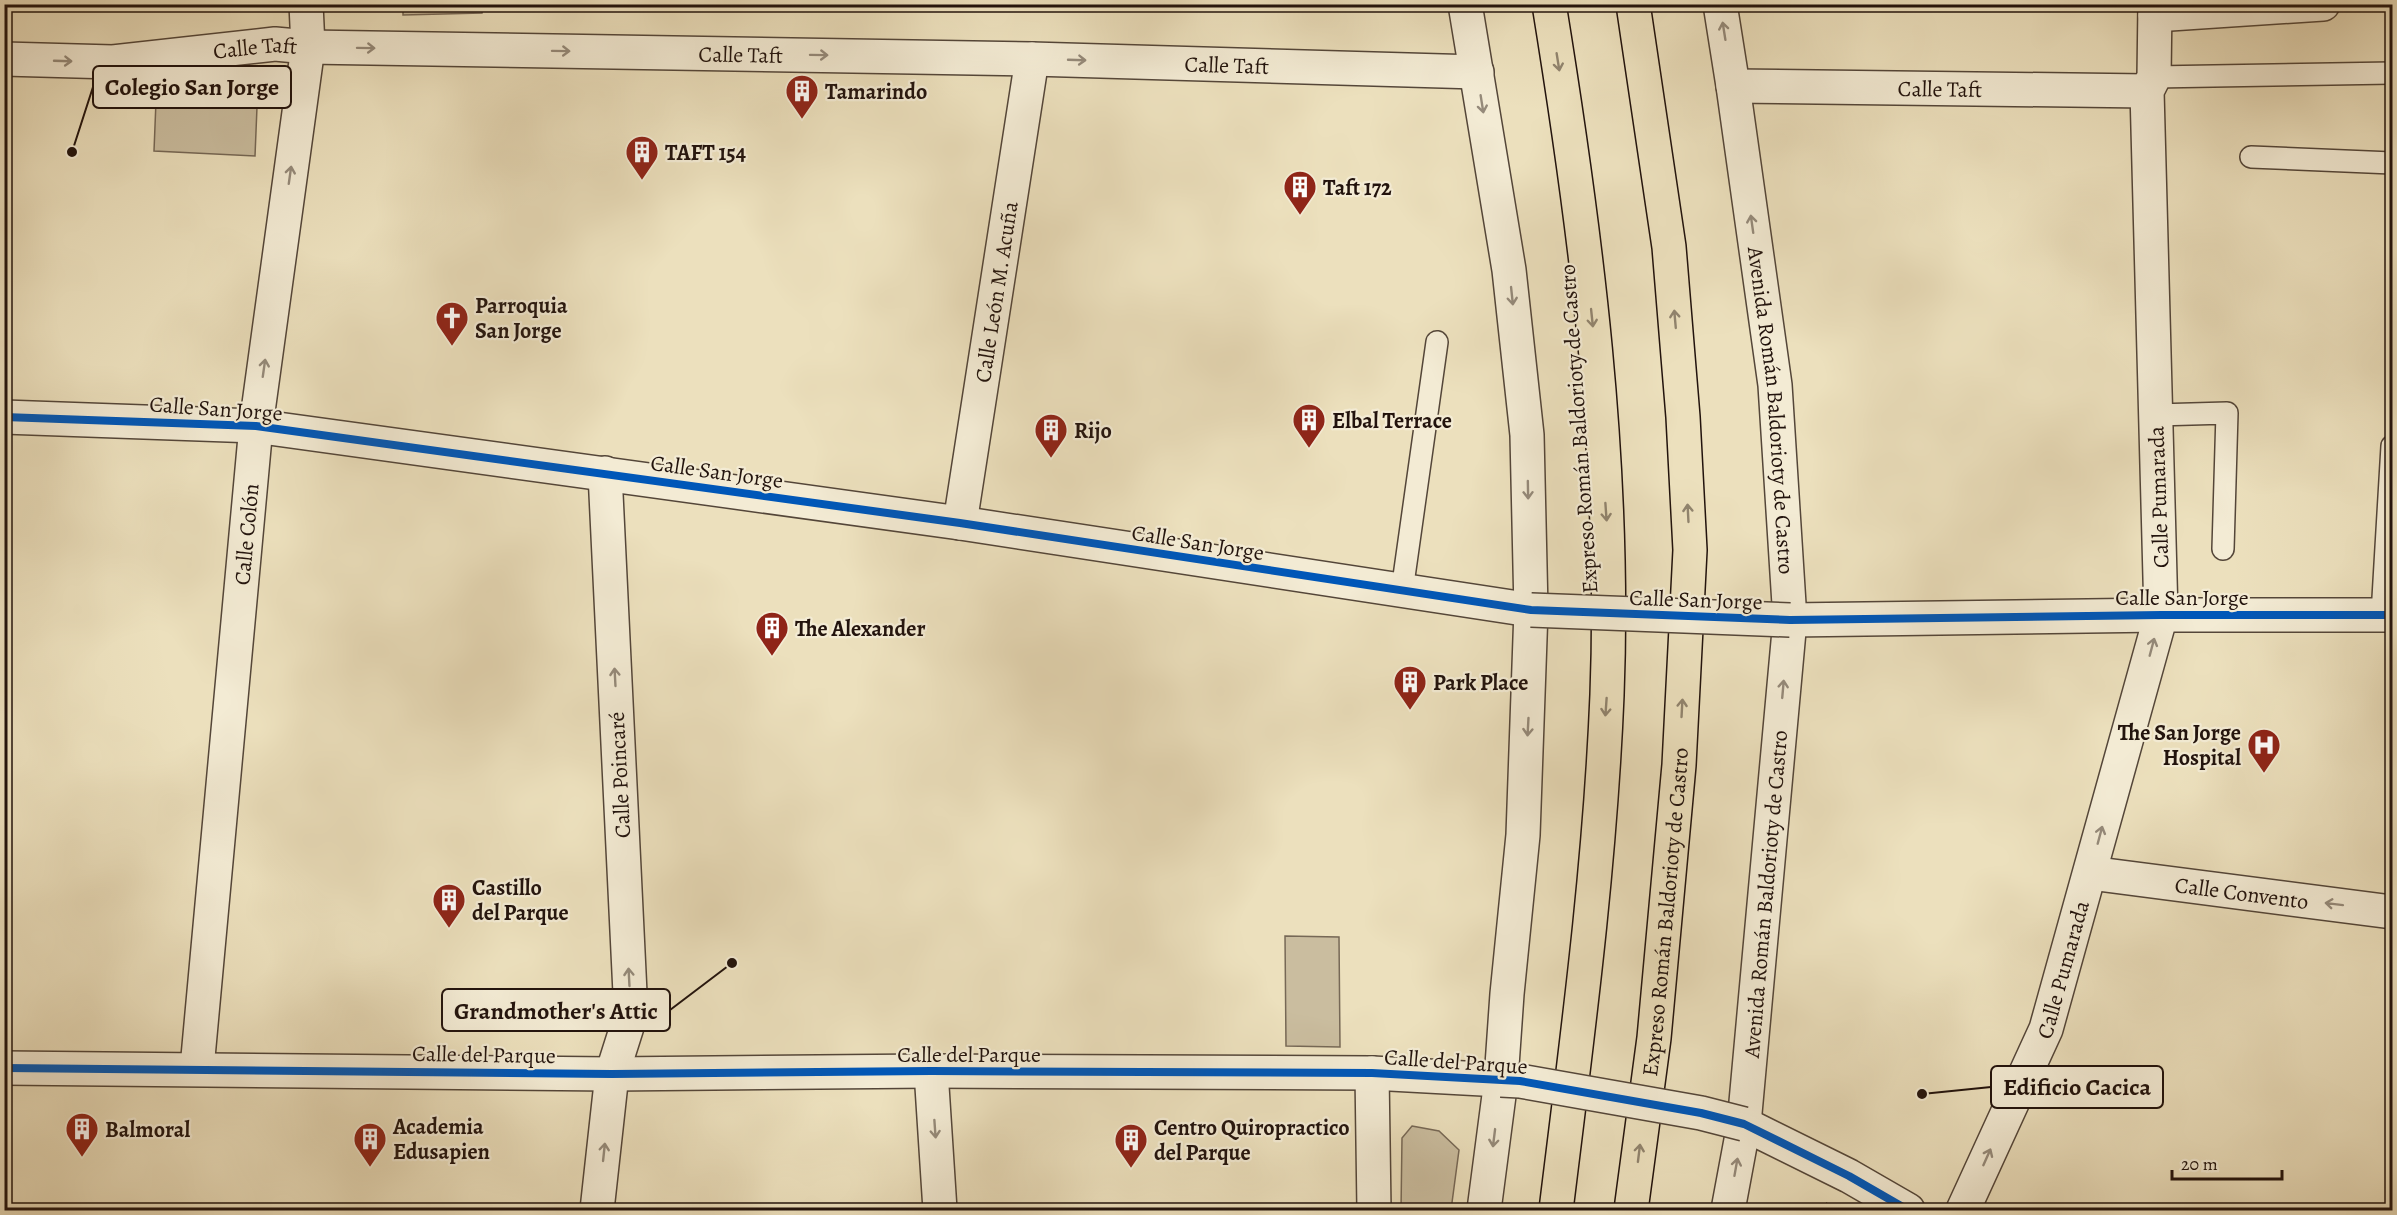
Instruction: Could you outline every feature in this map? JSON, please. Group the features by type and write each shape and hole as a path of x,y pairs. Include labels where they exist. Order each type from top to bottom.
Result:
{"highway":[{"name":"Expreso Román Baldorioty de Castro","path":"1549,4 1580,206 1594,337 1608,546 1607,695 1596,858 1556,1210"},
{"name":"Expreso Román Baldorioty de Castro","path":"1630,1210 1654,1038 1679,765 1690,550 1683,417 1669,247 1633,4"}],"street":[{"name":"Calle Colón","path":"197,1068 256,426 308,47 306,4"},
{"path":"1465,4 1509,270 1527,435 1531,610 1523,835 1501,1080 1484,1210"},
{"name":"Avenida Román Baldorioty de Castro","path":"1720,4 1775,385 1790,621 1744,1124 1728,1210"},
{"path":"2155,10 2323,4"},
{"name":"Calle Pumarada","path":"1963,1210 2046,1029 2161,615 2150,84 2155,10"},
{"name":"Calle Taft","path":"4,59 113,62 275,44 308,47 1032,59 1477,72"},
{"name":"Calle León M. Acuña","path":"960,523 1032,59"},
{"name":"Calle Taft","path":"1733,86 2150,84"},
{"name":"Calle San Jorge","path":"4,417 256,426 960,523 1531,610 1790,621 2161,615 2387,615"},
{"name":"Calle Poincaré","path":"597,1210 612,1074 631,1014 605,473"},
{"name":"Calle Convento","path":"2090,873 2392,912"},
{"name":"Calle del Parque","path":"4,1068 197,1068 612,1074 931,1071 1372,1073 1501,1080 1701,1113 1744,1124 1849,1176 1908,1210"},
{"path":"931,1071 940,1210"},
{"path":"1372,1073 1374,1210"}],"lane":[{"path":"2150,84 2392,73"},
{"path":"2251,157 2392,163"},
{"path":"1402,591 1437,342"},
{"path":"2156,415 2227,413 2223,549"},
{"path":"2387,615 2392,446"}],"shaded area":[{"path":"403,5 483,5 482,13 403,15"},
{"path":"156,101 257,107 255,156 154,151"},
{"path":"1285,936 1339,937 1340,1047 1286,1046"},
{"path":"1412,1126 1439,1131 1459,1150 1451,1210 1401,1210 1402,1138"}],"cycle path":[{"path":"4,417 256,426 960,523 1531,610 1790,620 2161,615 2392,615"},
{"path":"4,1068 612,1074 931,1071 1372,1073 1520,1081 1701,1113 1744,1124 1849,1176 1908,1210"}],"place":[{"name":"Tamarindo","path":"802,120"},
{"name":"Colegio San Jorge","path":"72,152"},
{"name":"TAFT 154","path":"642,181"},
{"name":"Taft 172","path":"1300,216"},
{"name":"Parroquia San Jorge","path":"452,347"},
{"name":"Elbal Terrace","path":"1309,449"},
{"name":"Rijo","path":"1051,459"},
{"name":"The Alexander","path":"772,657"},
{"name":"Park Place","path":"1410,711"},
{"name":"The San Jorge Hospital","path":"2264,774"},
{"name":"Castillo del Parque","path":"449,929"},
{"name":"Grandmother's Attic","path":"732,963"},
{"name":"Edificio Cacica","path":"1922,1094"},
{"name":"Balmoral","path":"82,1158"},
{"name":"Academia Edusapien","path":"370,1168"},
{"name":"Centro Quiropractico del Parque","path":"1131,1169"}]}
